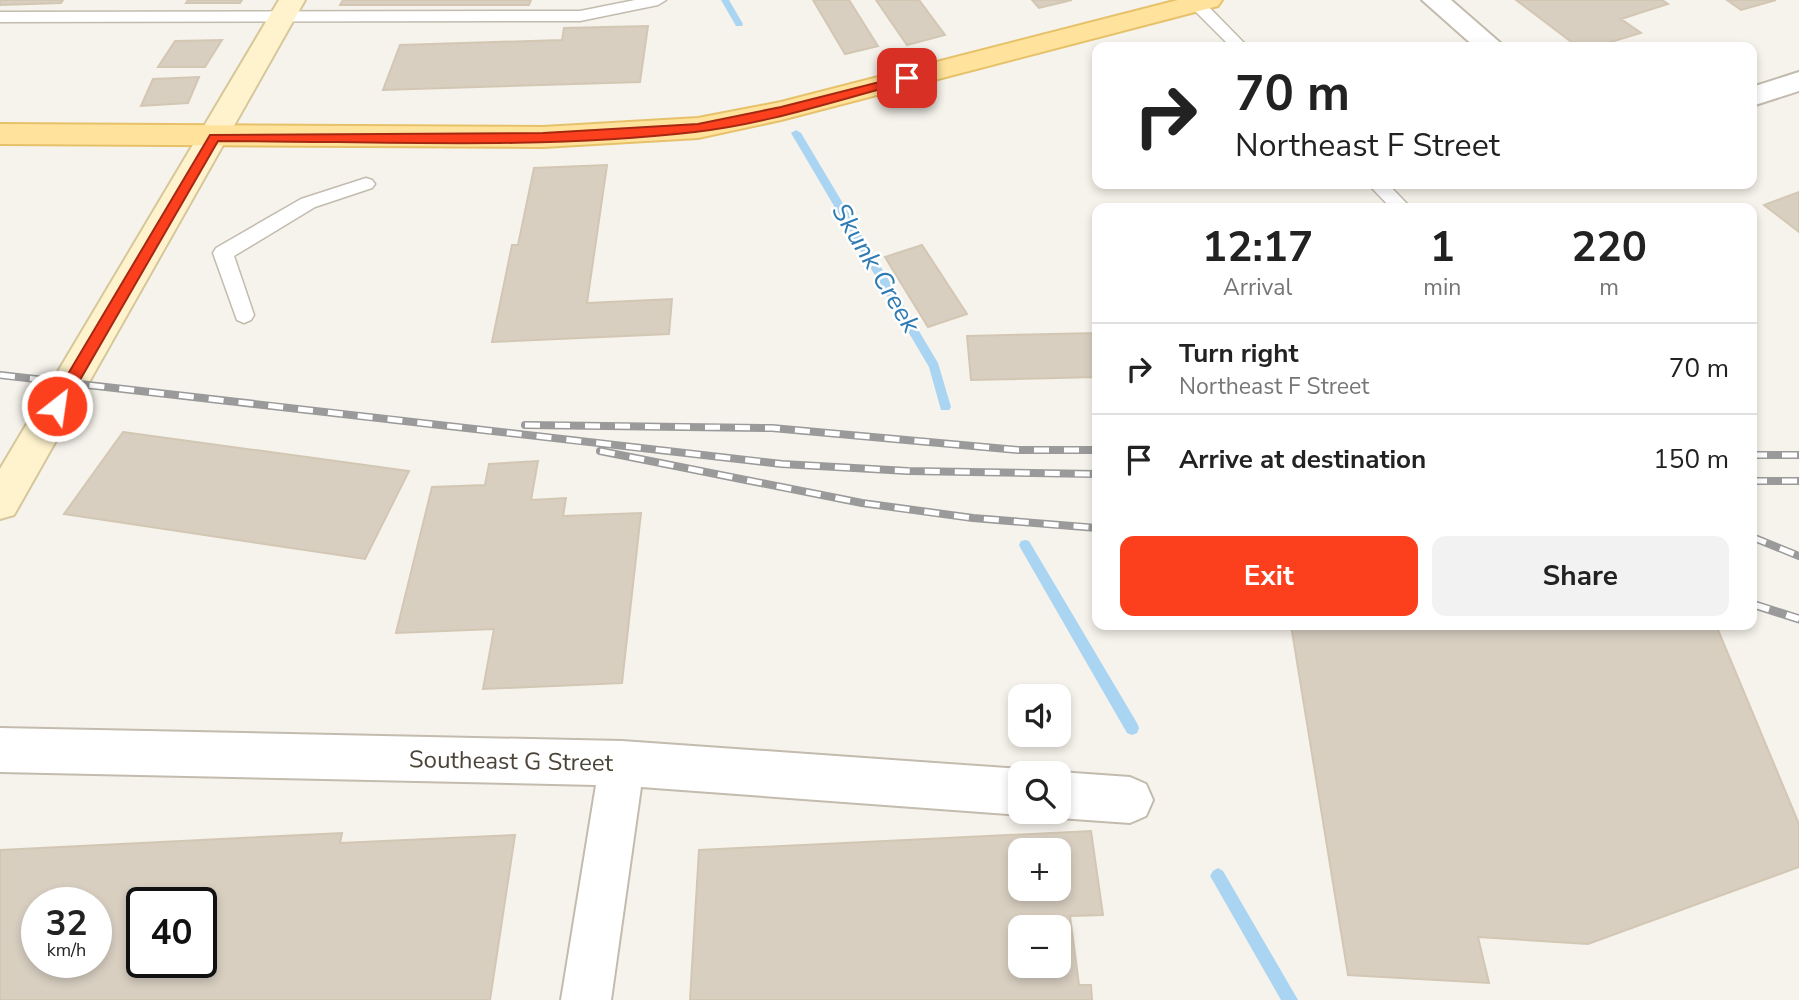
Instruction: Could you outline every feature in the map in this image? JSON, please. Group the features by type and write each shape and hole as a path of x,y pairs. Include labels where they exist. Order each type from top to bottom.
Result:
{"main road":[{"path":"0,134 543,137 698,128 781,111 1202,2"}],"street":[{"path":"1435,0 1485,42"},
{"path":"0,503 287,9"},
{"path":"1757,95 1799,81"},
{"name":"Southeast G Street","path":"0,750 622,763 1008,791"},
{"path":"586,1000 622,763"},
{"path":"1071,796 1130,800"}],"lane":[{"path":"0,17 287,9 580,16 658,0"},
{"path":"1202,2 1236,42"},
{"path":"244,315 223,253 308,203 366,184"},
{"path":"1382,189 1397,203"}],"building":[{"path":"0,0 63,0 61,3 0,5"},
{"path":"188,0 242,0 240,3 186,3"},
{"path":"343,0 531,0 529,5 340,5"},
{"path":"813,0 849,0 878,46 845,54"},
{"path":"876,0 919,0 945,35 907,45"},
{"path":"1032,0 1072,0 1039,8"},
{"path":"1516,0 1662,0 1668,4 1621,19 1641,33 1611,42 1571,42"},
{"path":"1727,0 1776,0 1741,10"},
{"path":"648,26 640,82 383,90 400,45 562,40 564,28"},
{"path":"222,40 205,67 158,67 175,41"},
{"path":"199,77 188,103 141,106 153,79"},
{"path":"607,165 587,303 672,299 669,334 492,342 512,245 518,245 534,168"},
{"path":"1799,192 1799,232 1764,205"},
{"path":"922,245 967,314 928,327 885,257"},
{"path":"1092,333 1092,377 971,380 967,336"},
{"path":"123,432 409,471 365,559 64,514"},
{"path":"538,461 531,500 566,498 563,516 641,513 622,683 483,689 494,629 396,633 432,487 485,485 489,464"},
{"path":"1292,630 1718,630 1799,824 1799,867 1588,944 1478,937 1489,983 1348,975"},
{"path":"1091,831 1103,915 1008,915 1008,978 1071,978 1071,924 1079,985 1091,985 1092,1000 690,1000 699,850"},
{"path":"342,833 340,843 515,835 490,1000 0,1000 0,850"}],"waterway":[{"name":"Skunk Creek","path":"725,0 739,24"},
{"name":"Skunk Creek","path":"796,133 934,366 945,407"},
{"name":"Skunk Creek","path":"1025,545 1132,728"},
{"name":"Skunk Creek","path":"1218,876 1290,1000"}],"railway":[{"path":"0,375 782,464 908,471 1092,474"},
{"path":"525,425 772,428 1018,450 1092,450"},
{"path":"600,451 862,503 973,518 1092,528"},
{"path":"1757,455 1799,455"},
{"path":"1757,481 1799,481"},
{"path":"1757,539 1799,556"},
{"path":"1757,606 1799,619"}],"route":[{"path":"57,406 214,137 543,137 698,128 781,111 907,78"}]}
